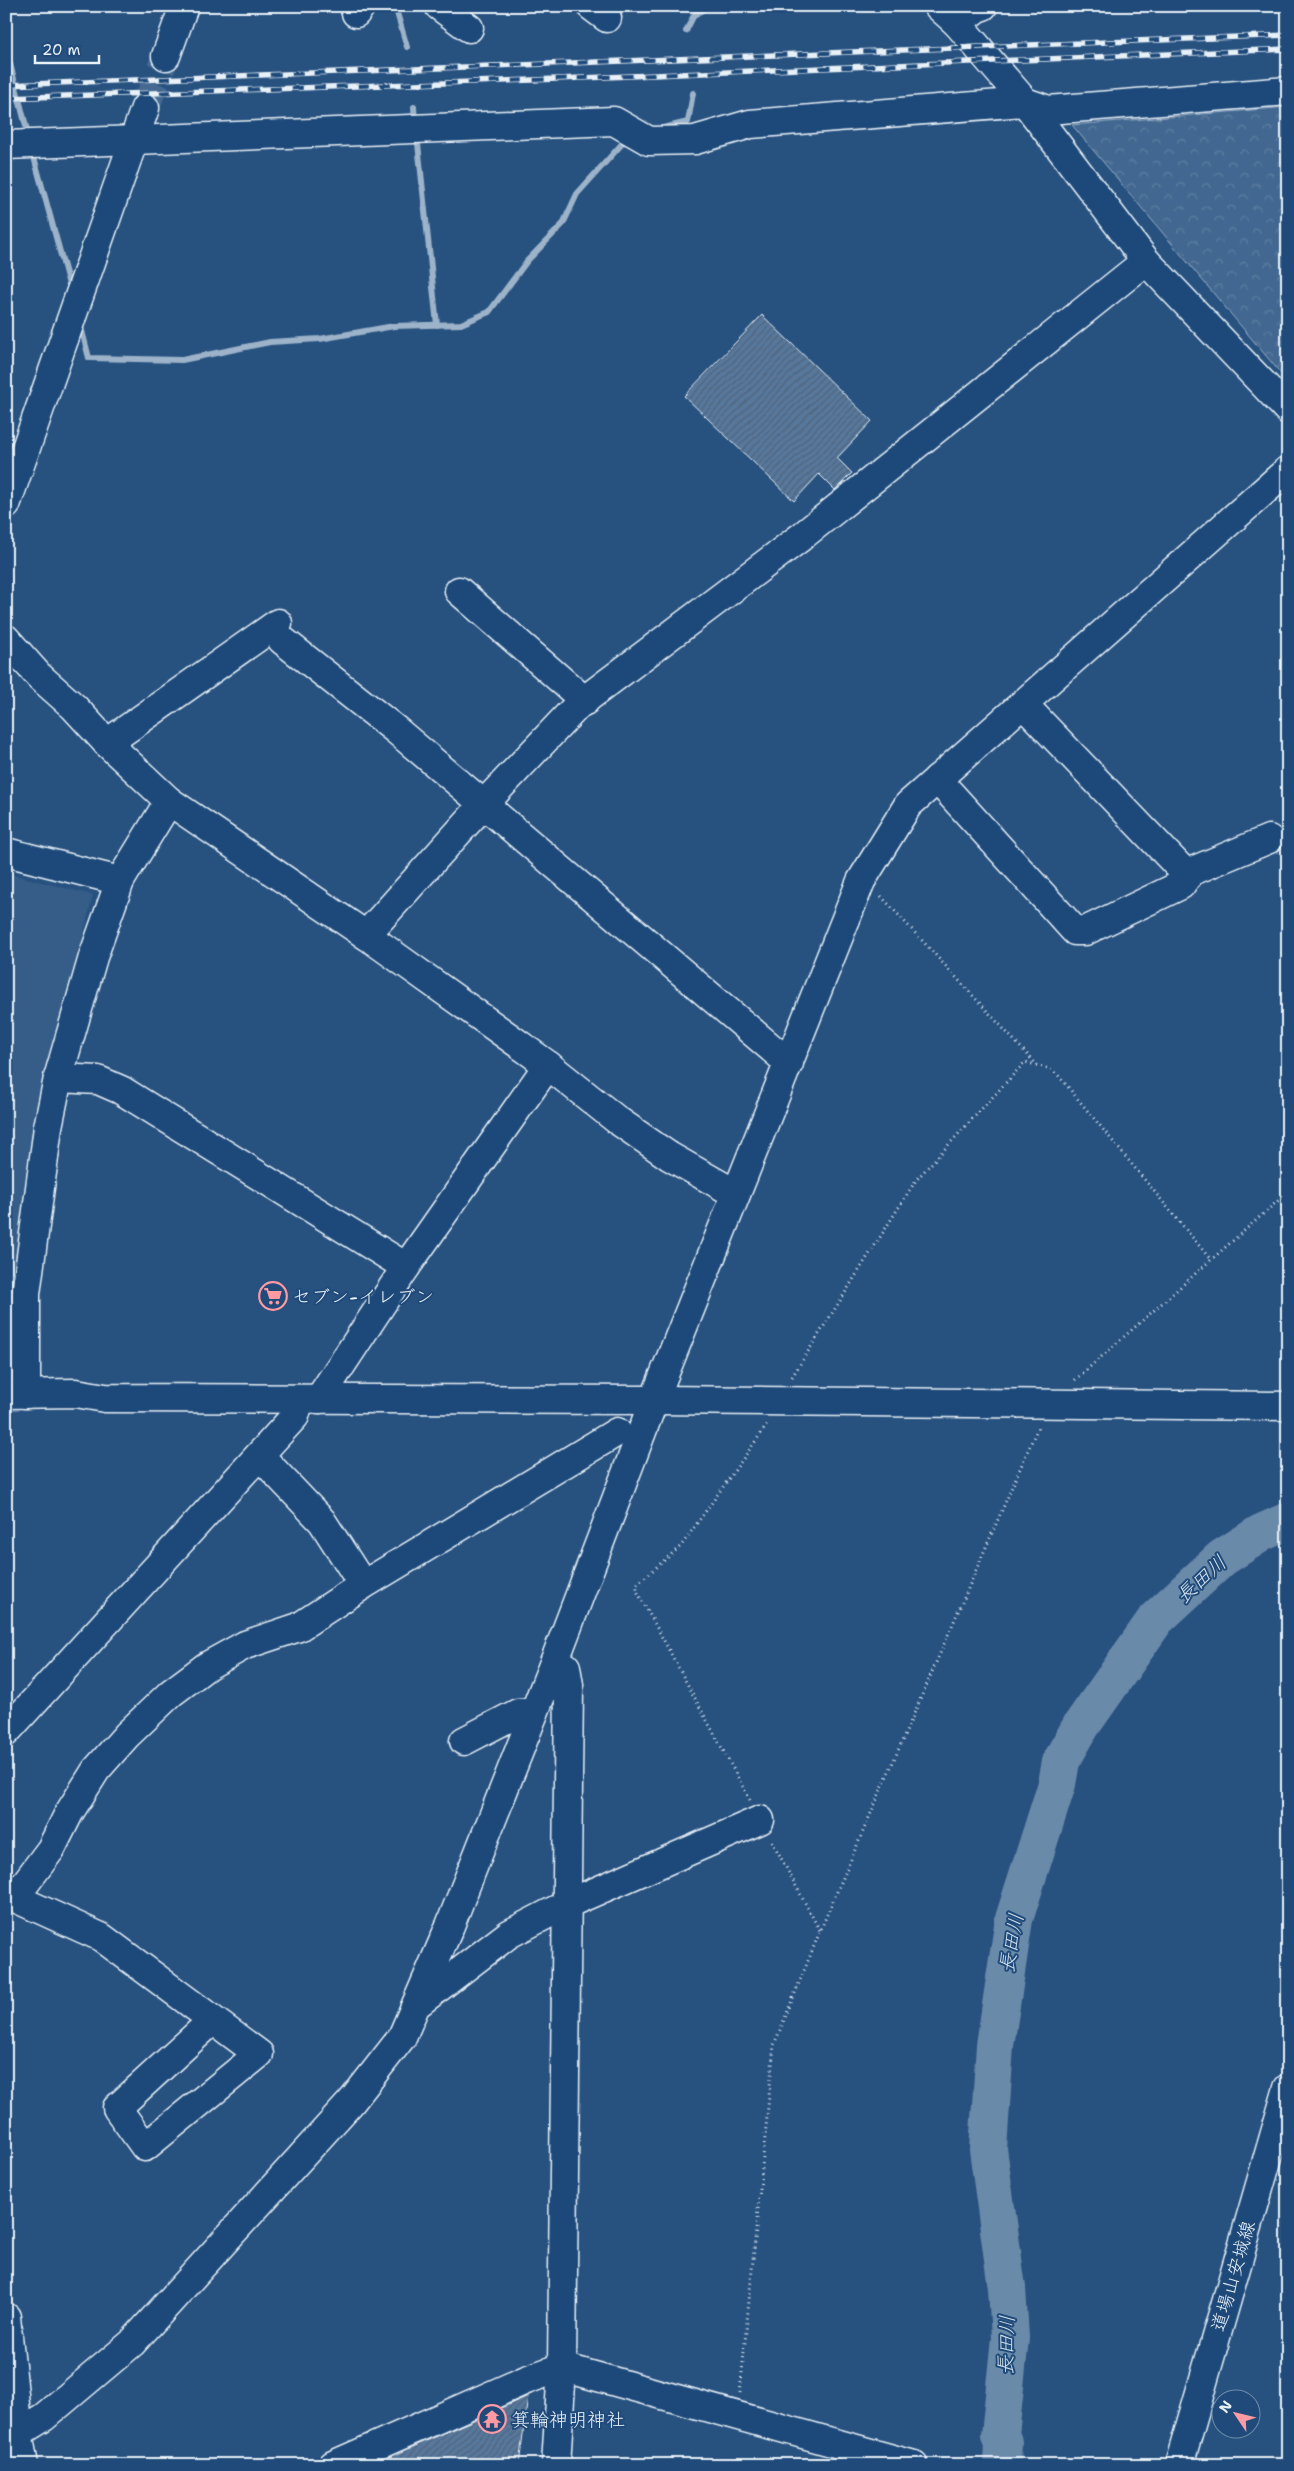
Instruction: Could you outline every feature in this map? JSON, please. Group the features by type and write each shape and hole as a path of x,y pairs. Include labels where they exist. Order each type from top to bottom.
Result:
{"street":[{"path":"166,56 184,6"},
{"path":"354,6 356,13 361,6"},
{"path":"439,6 469,28"},
{"path":"983,6 947,15 1025,102 1146,261 1288,410"},
{"path":"6,145 614,121 649,141 695,140 750,124 1025,102 1048,110 1288,90"},
{"path":"6,505 132,140 145,108"},
{"path":"366,935 483,805 585,700 786,549 1146,261"},
{"path":"18,2433 44,2418 132,2343 352,2101 402,2037 418,2004 555,1660 654,1400 864,877 908,805 1288,470"},
{"path":"459,591 585,700"},
{"path":"107,743 280,632 789,1063"},
{"path":"6,639 107,743 169,801 366,935 548,1065 617,1120 669,1156 736,1194"},
{"path":"1023,704 1188,876"},
{"path":"937,779 1075,932 1085,931 1181,885 1190,872 1269,839"},
{"path":"169,801 120,881 93,957 58,1078 48,1127 13,1399 79,1405 105,1398 654,1400 1288,1406"},
{"path":"6,852 120,881"},
{"path":"6,1732 260,1456 310,1399 406,1267 548,1065"},
{"path":"58,1078 98,1080 121,1090 406,1267"},
{"path":"213,2020 117,2108 145,2147 259,2054 213,2020 100,1937 11,1896 51,1848 69,1813 96,1770 127,1735 171,1693 207,1666 245,1645 300,1627 364,1585 617,1432"},
{"path":"260,1456 322,1520 364,1585"},
{"path":"555,1660 566,1668 569,1685 562,2366 556,2465"},
{"path":"464,1741 518,1713 534,1712"},
{"path":"418,2004 509,1934 567,1904 760,1820"},
{"name":"道場山安城線","path":"1179,2465 1288,2088"},
{"path":"6,2316 18,2433 24,2465"},
{"path":"333,2465 562,2366 914,2465"}],"path":[{"path":"864,877 1036,1065"},
{"path":"820,1931 637,1591 637,1584 681,1546 770,1420 786,1386 916,1180 1025,1062 1050,1069 1058,1074 1211,1260"},
{"path":"737,2416 774,2045 820,1931 1049,1404 1288,1192"}],"shaded area":[{"path":"6,873 93,895 48,1081 16,1362 6,1362"}],"green space":[{"path":"1288,107 1288,382 1072,125"}],"building":[{"path":"762,315 872,421 837,458 852,473 835,490 819,474 794,501 684,396"},
{"name":"箕輪神明神社","path":"528,2396 519,2465 372,2465"}],"waterway":[{"path":"395,6 407,47"},
{"path":"686,31 694,15 709,6"},
{"path":"6,48 29,138"},
{"path":"663,128 688,122 693,93"},
{"path":"414,107 415,122"},
{"path":"417,134 437,325"},
{"path":"80,323 89,358 182,360 270,342 320,339 394,326 461,324 489,312 527,261 563,224 577,194 629,136"},
{"path":"32,150 71,292"},
{"name":"長田川","path":"1002,2465 1003,2442 1000,2435 1010,2338 1007,2288 988,2149 995,2045 1014,1919 1057,1784 1061,1761 1081,1726 1156,1619 1222,1558 1261,1533 1288,1521"}],"tunnel":[{"path":"145,108 166,56"}],"railway":[{"path":"6,85 1288,35"},
{"path":"6,98 533,80 1288,49"}],"place":[{"name":"セブン-イレブン","path":"273,1296"},
{"name":"箕輪神明神社","path":"492,2419"}]}
